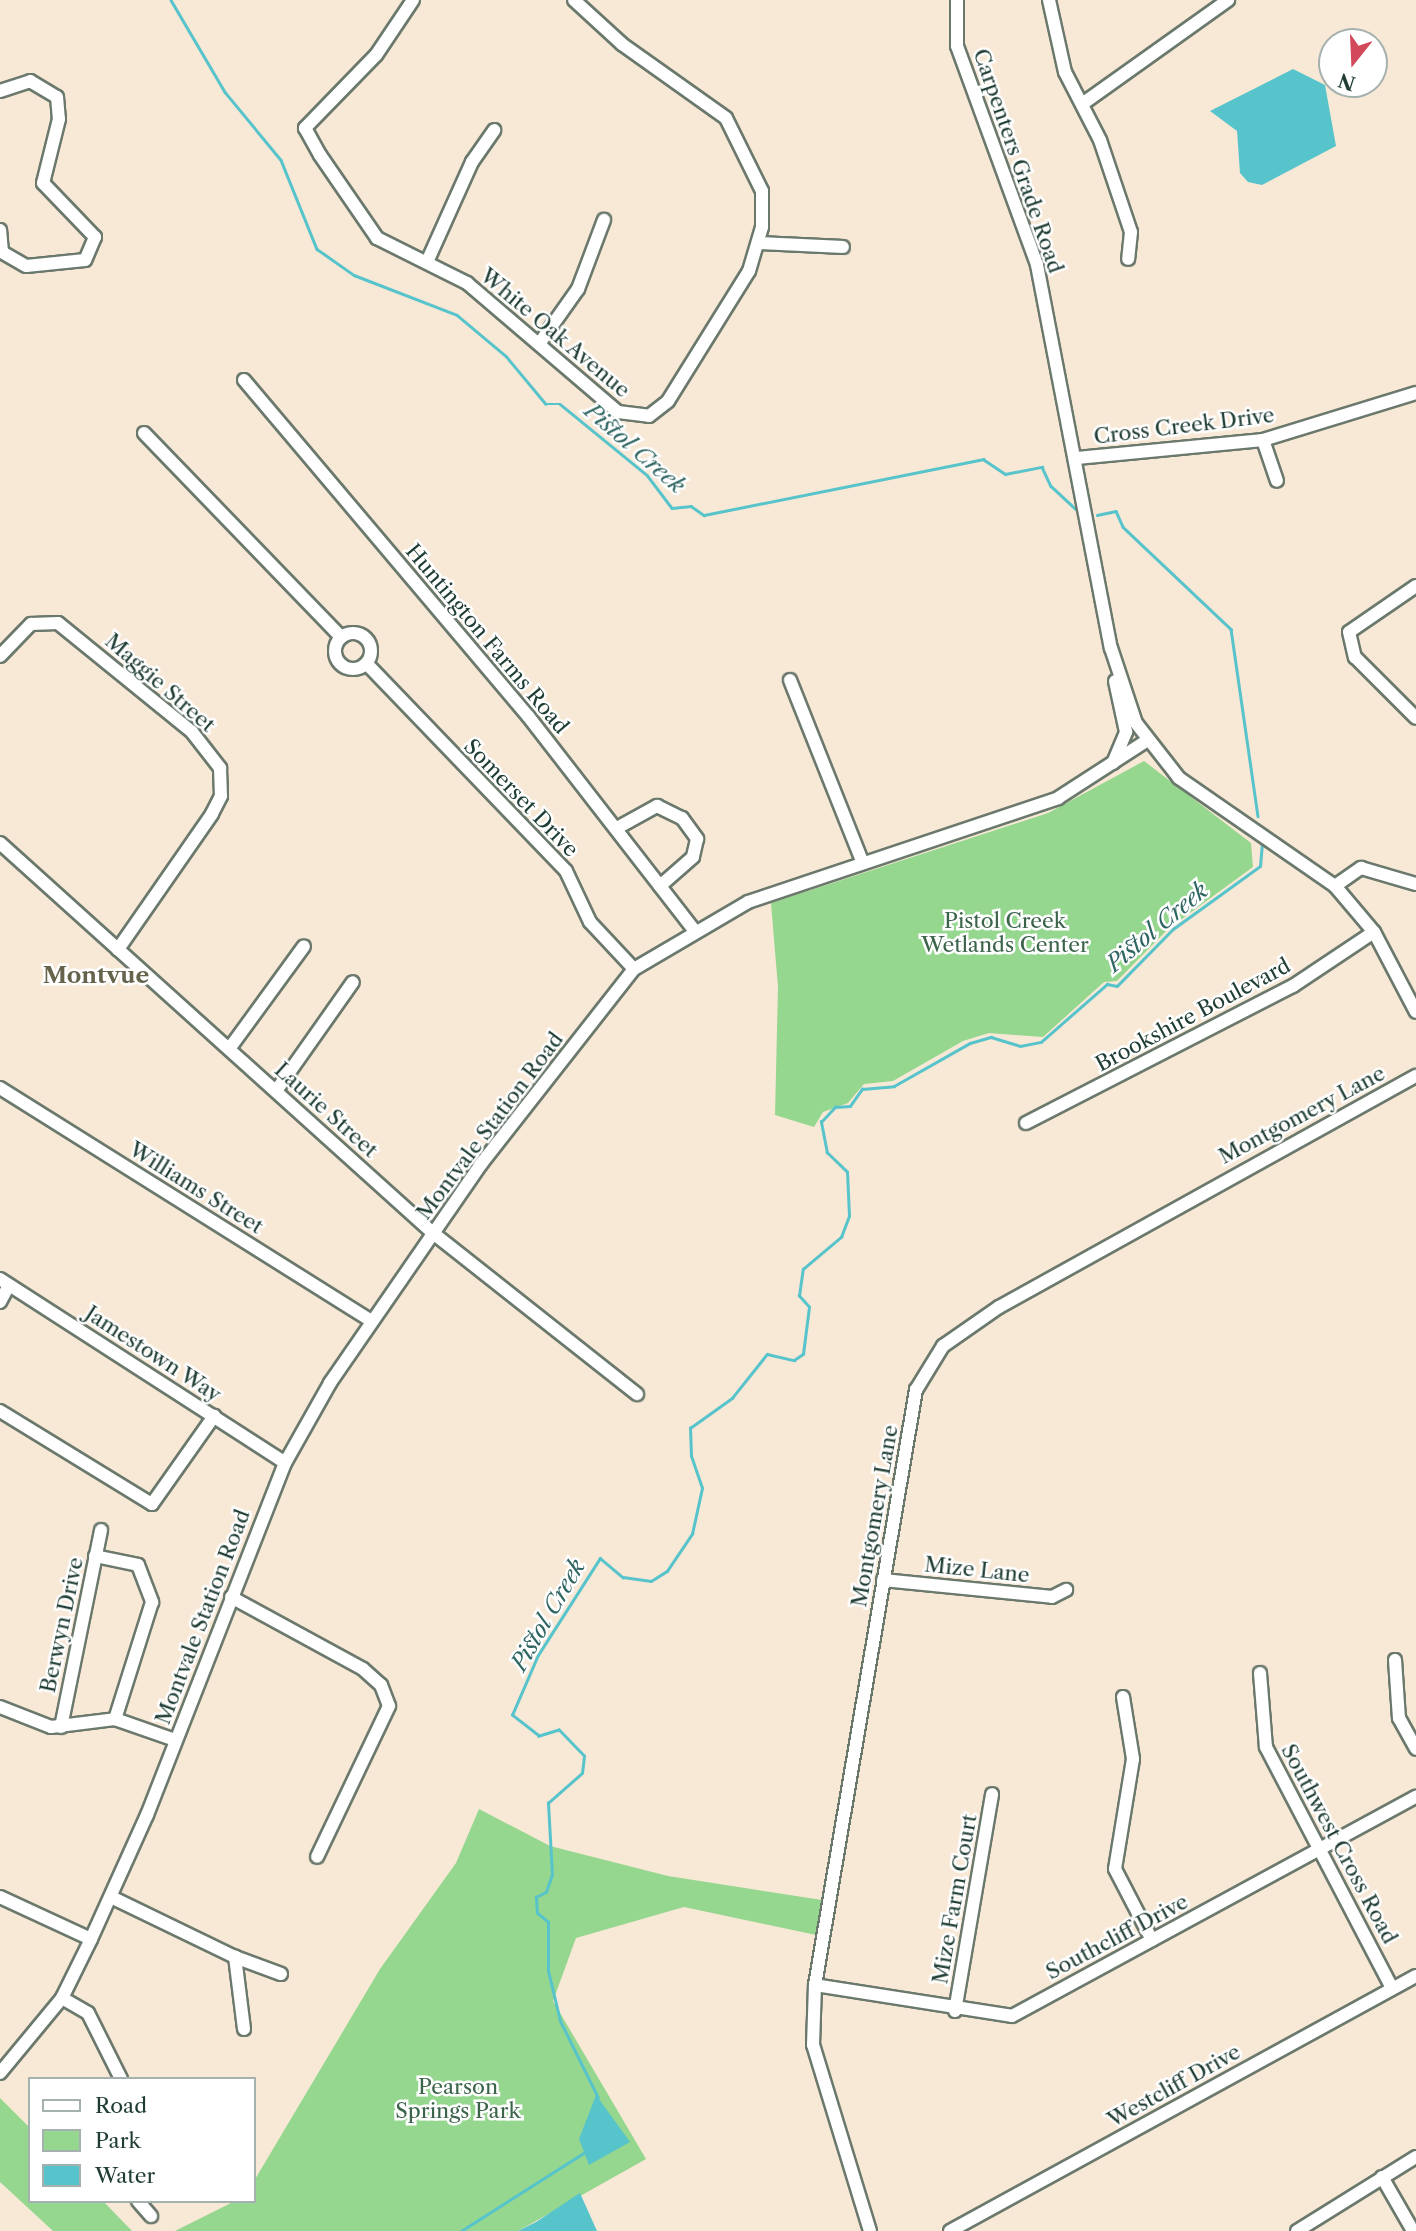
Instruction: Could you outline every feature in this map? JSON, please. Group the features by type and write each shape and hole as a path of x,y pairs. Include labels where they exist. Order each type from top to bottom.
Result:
{"street":[{"name":"White Oak Avenue","path":"412,0 376,55 305,128 357,216 397,252 427,262 467,283 618,412 649,416 661,411 721,323 760,243 758,178 726,118 622,44 574,0"},
{"name":"Carpenters Grade Road","path":"957,0 957,46 1037,265 1077,458"},
{"path":"1049,0 1065,72 1085,102 1131,232 1128,259"},
{"path":"1085,102 1228,0"},
{"path":"0,91 30,80 57,97 59,119 43,183 95,237 85,260 26,266 2,252 0,230"},
{"path":"427,262 467,173 494,130"},
{"path":"539,344 578,289 604,220"},
{"path":"760,243 843,247"},
{"name":"Huntington Farms Road","path":"244,380 617,828 693,929"},
{"name":"Cross Creek Drive","path":"1077,458 1263,440 1416,393"},
{"name":"Somerset Drive","path":"144,433 341,636 367,638 366,664 566,871 590,922 634,969"},
{"path":"1263,440 1277,481"},
{"path":"1077,458 1116,670 1115,700 1126,732 1112,766"},
{"path":"1416,586 1349,632 1355,657 1416,718"},
{"name":"Maggie Street","path":"0,656 31,624 58,623 192,732 220,768 221,796 212,814 118,949"},
{"path":"341,636 335,655 339,664 348,669 366,664"},
{"path":"1116,670 1146,741 1190,787 1335,886 1374,932 1416,1012"},
{"path":"790,680 863,863"},
{"name":"Montvale Station Road","path":"0,2073 62,1998 111,1897 285,1463 371,1321 433,1233 634,969 693,929 748,902 1015,816 1112,766 1146,741"},
{"path":"617,828 657,806 682,818 698,839 694,856 660,886"},
{"name":"Laurie Street","path":"0,843 433,1233 637,1394"},
{"path":"1335,886 1361,868 1416,884"},
{"name":"Brookshire Boulevard","path":"1026,1123 1293,986 1374,932"},
{"path":"229,1049 304,946"},
{"path":"276,1091 353,982"},
{"name":"Montgomery Lane","path":"870,2231 813,2045 815,1985 916,1390 943,1346 1135,1227 1416,1076"},
{"name":"Williams Street","path":"0,1088 371,1321"},
{"path":"0,1302 5,1282"},
{"name":"Jamestown Way","path":"5,1282 285,1463"},
{"path":"0,1411 152,1504 214,1416"},
{"name":"Berwyn Drive","path":"61,1727 101,1530"},
{"path":"95,1556 138,1565 152,1602 115,1719"},
{"name":"Mize Lane","path":"883,1580 1052,1597 1066,1590"},
{"path":"231,1597 363,1669 381,1685 389,1706 317,1857"},
{"path":"1395,1660 1399,1718 1416,1749"},
{"name":"Southwest Cross Road","path":"1261,1673 1266,1748 1392,1988"},
{"path":"1123,1697 1133,1759 1115,1870 1152,1940"},
{"path":"0,1707 33,1724 61,1727 115,1719 175,1740"},
{"name":"Mize Farm Court","path":"955,2011 992,1794"},
{"name":"Southcliff Drive","path":"815,1985 955,2011 1012,2016 1416,1797"},
{"path":"0,1897 90,1939"},
{"path":"111,1897 235,1957 281,1974"},
{"path":"235,1957 244,2029"},
{"name":"Westcliff Drive","path":"950,2231 1416,1976"},
{"path":"62,1998 88,2012 120,2077"},
{"path":"1297,2231 1416,2157"},
{"path":"1382,2177 1413,2231"},
{"path":"140,2203 151,2216"}],"green space":[{"name":"Pistol Creek Wetlands Center","path":"1144,761 1251,843 1253,867 1168,929 1117,981 1104,982 1043,1037 989,1033 963,1041 893,1081 864,1084 848,1103 823,1112 814,1127 775,1115 778,987 771,903 1048,813"},
{"name":"Pearson Springs Park","path":"479,1809 550,1846 668,1876 822,1900 816,1935 684,1907 576,1938 553,2001 646,2159 518,2231 175,2231 231,2203 256,2203 256,2178 380,1969 456,1863"},
{"path":"0,2098 28,2126 28,2203 105,2203 132,2231 53,2231 0,2182"}],"water":[{"path":"1293,69 1318,82 1318,98 1327,98 1336,146 1262,185 1248,182 1240,173 1237,131 1210,111"},
{"path":"596,2095 630,2142 589,2165 579,2139"},
{"path":"580,2193 597,2231 518,2231 536,2222"}],"waterway":[{"name":"Pistol Creek","path":"171,0 225,92 281,160 317,249 354,275 457,315 506,356 546,404 560,404 647,475 672,508 691,506 704,515 983,459 1005,474 1042,467 1051,486 1076,509"},
{"name":"Pistol Creek","path":"1097,515 1116,511 1123,527 1231,629 1258,816"},
{"name":"Pistol Creek","path":"598,2098 560,2021 548,1971 548,1922 537,1913 536,1897 546,1892 552,1875 548,1803 582,1773 584,1756 559,1730 539,1736 512,1715 538,1655 600,1558 623,1577 651,1581 667,1571 692,1534 702,1488 691,1456 690,1428 732,1398 767,1354 794,1360 803,1354 809,1307 799,1296 803,1269 841,1237 849,1216 847,1172 827,1153 821,1122 835,1107 850,1106 862,1089 894,1086 970,1043 991,1037 1020,1046 1041,1042 1107,984 1117,986 1173,929 1260,866 1262,844"},
{"name":"Pistol Creek","path":"461,2231 585,2152"}],"district":[{"name":"Montvue","path":"96,975"}]}
